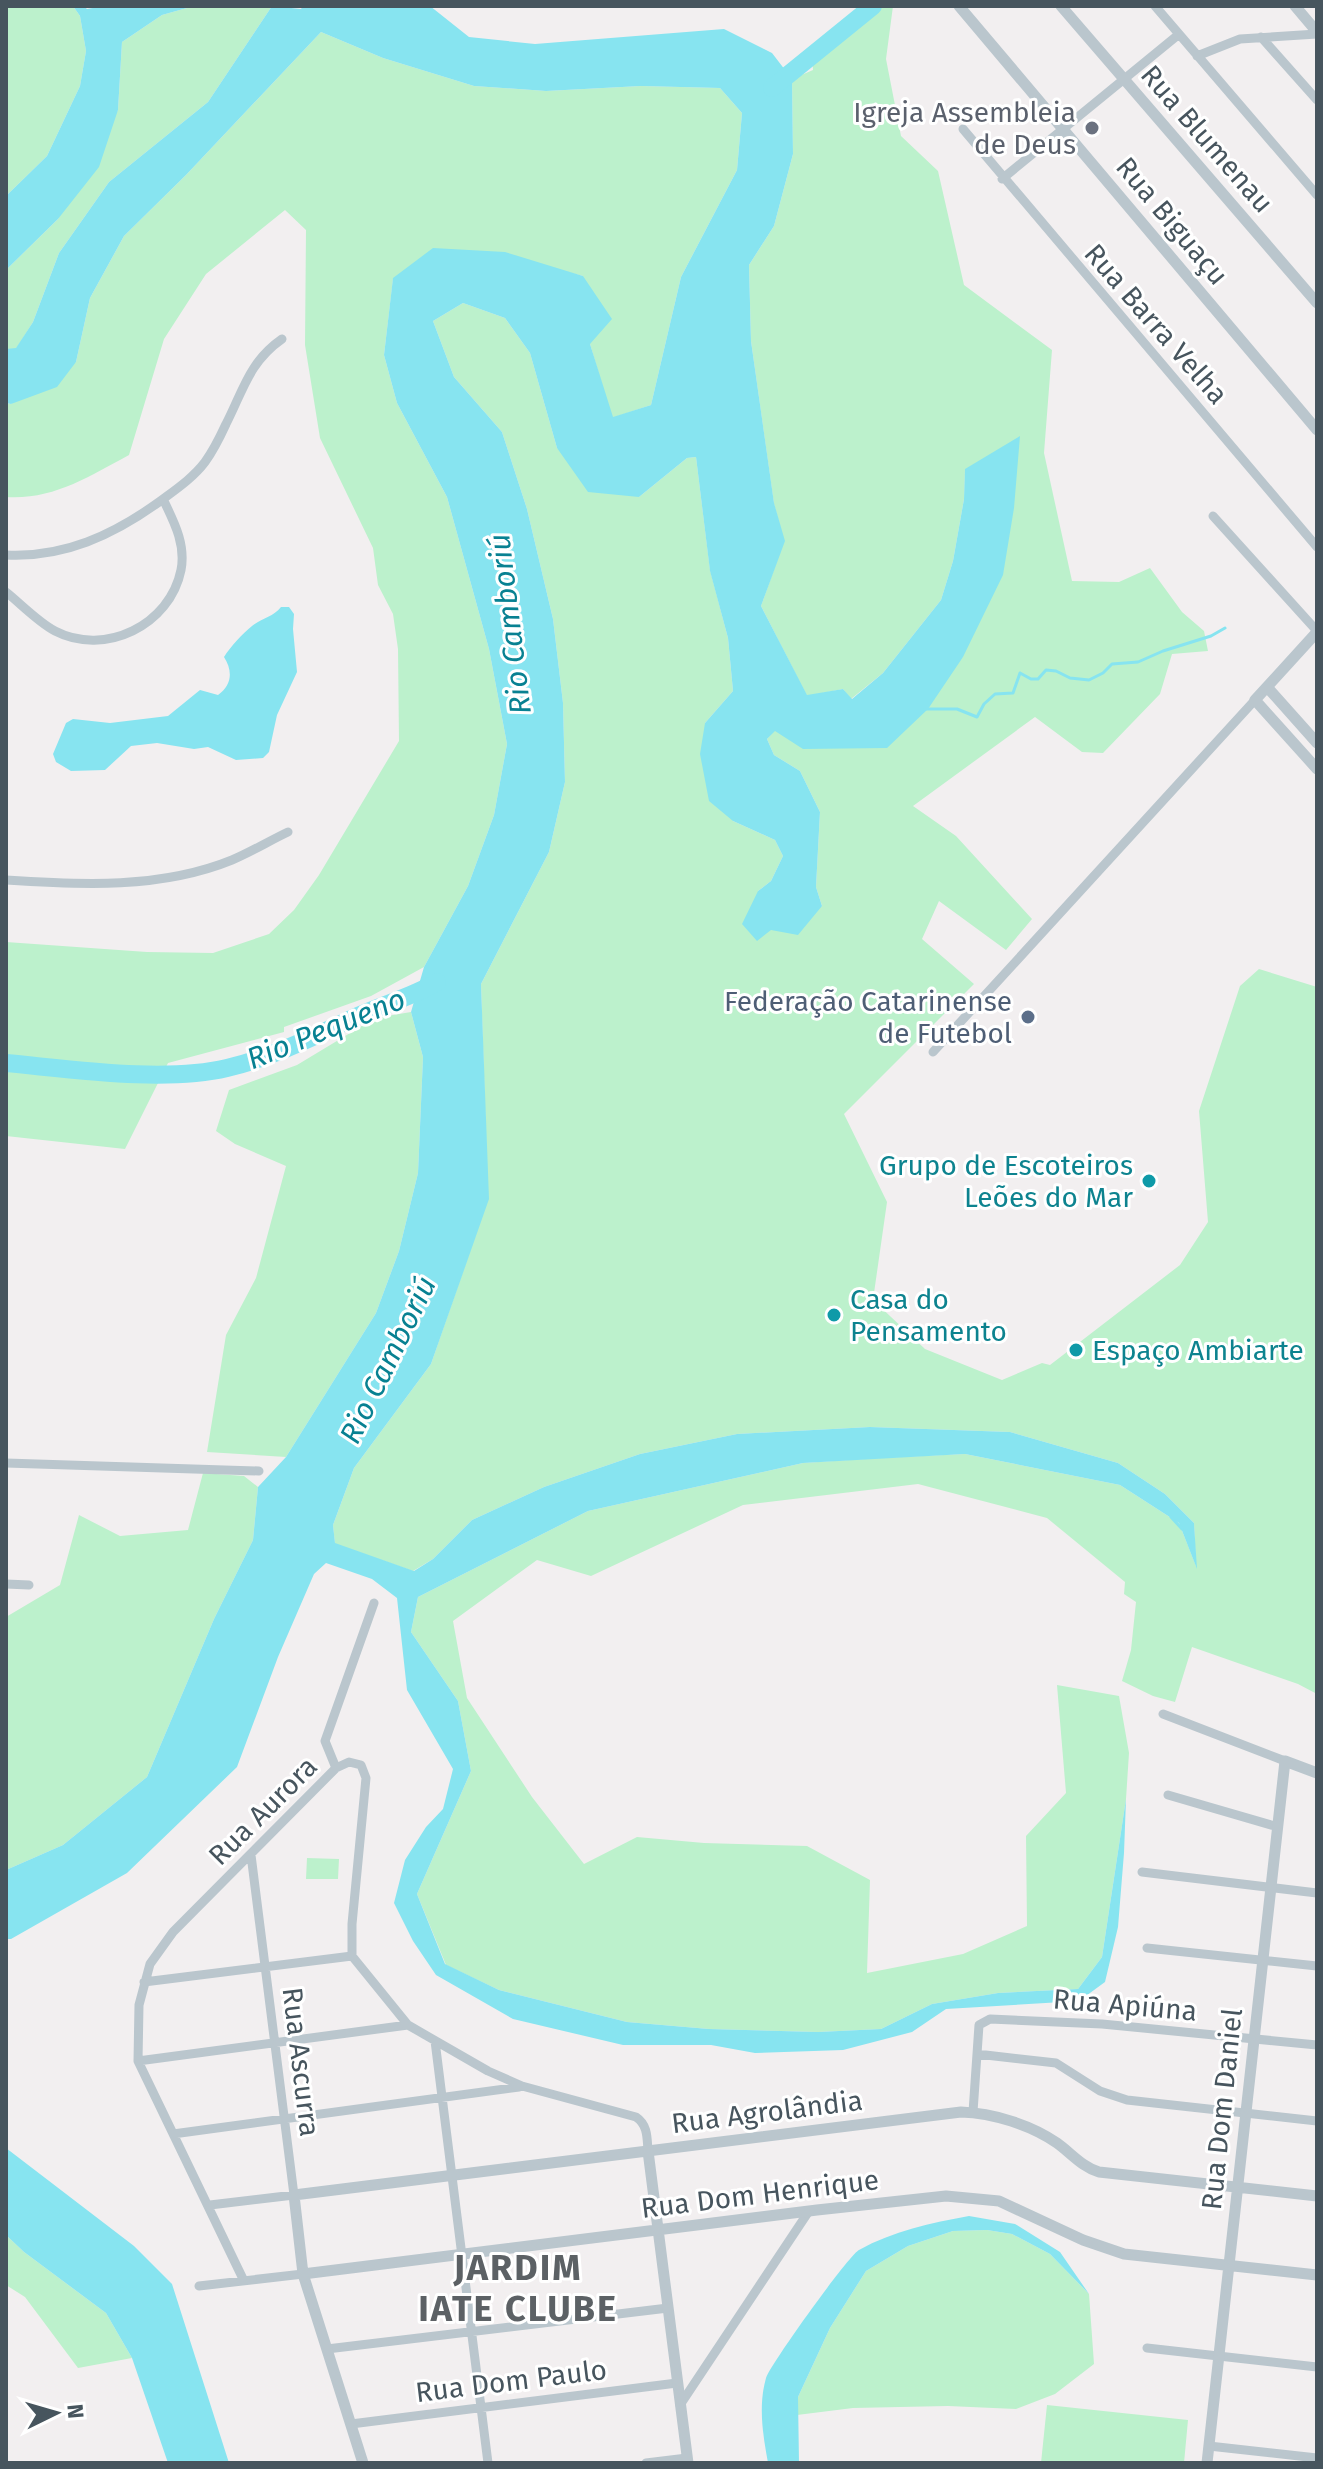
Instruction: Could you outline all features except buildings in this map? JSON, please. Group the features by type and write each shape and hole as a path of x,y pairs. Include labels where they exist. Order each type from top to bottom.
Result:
{"street":[{"name":"Rua Biguaçu","path":"959,6 1317,430"},
{"name":"Rua Blumenau","path":"1061,6 1317,303"},
{"path":"1155,6 1317,195"},
{"path":"1295,6 1317,33"},
{"path":"1197,56 1232,41 1317,33"},
{"path":"1002,179 1178,35"},
{"path":"1261,37 1317,100"},
{"name":"Rua Barra Velha","path":"963,129 1002,179 1317,547"},
{"path":"6,555 69,548 114,532 179,488 204,463 226,424 250,370 271,346 282,339"},
{"path":"6,592 56,631 96,641 112,640 147,623 171,599 181,568 180,533 163,499"},
{"path":"933,1052 1317,632 1213,516"},
{"path":"1267,687 1317,743"},
{"path":"1255,700 1317,769"},
{"path":"6,880 108,885 185,873 231,860 288,832"},
{"path":"6,1463 259,1471"},
{"path":"6,1584 29,1585"},
{"path":"336,1768 325,1741 374,1603"},
{"path":"1163,1714 1317,1773"},
{"name":"Rua Dom Daniel","path":"1207,2463 1285,1761"},
{"name":"Rua Aurora","path":"244,2281 138,2061 137,2019 144,1982 150,1964 173,1932 336,1768 355,1763 365,1770 366,1778 352,1924 352,1956"},
{"path":"1168,1795 1278,1827"},
{"name":"Rua Ascurra","path":"251,1855 303,2274 363,2463"},
{"path":"1142,1872 1317,1893"},
{"path":"1147,1948 1317,1966"},
{"path":"144,1982 352,1956 408,2025 435,2041 522,2086 636,2117 642,2122 646,2129 687,2460 646,2463"},
{"name":"Rua Apiúna","path":"977,2054 979,2025 990,2019 1050,2020 1317,2045"},
{"path":"138,2061 408,2025"},
{"path":"435,2041 488,2463"},
{"path":"973,2112 977,2054 1056,2063 1100,2091 1127,2100 1317,2121"},
{"path":"173,2134 522,2086"},
{"name":"Rua Agrolândia","path":"210,2205 973,2112 996,2117 1043,2135 1088,2168 1099,2172 1317,2196"},
{"name":"Rua Dom Henrique","path":"199,2286 923,2198 985,2198 1018,2209 1107,2249 1142,2257 1317,2275"},
{"path":"680,2405 809,2211"},
{"path":"327,2349 668,2308"},
{"path":"1147,2348 1317,2367"},
{"name":"Rua Dom Paulo","path":"351,2424 677,2383"},
{"path":"1209,2446 1317,2458"}],"green space":[{"path":"6,6 73,6 80,16 86,51 80,86 47,156 6,196"},
{"path":"194,6 272,6 208,102 109,182 59,253 33,322 16,349 6,349 6,270 58,219 118,110 122,42 162,15"},
{"path":"884,6 893,6 886,59 901,136 938,171 964,285 1052,350 1044,453 1072,581 1119,582 1150,568 1182,612 1204,631 1208,651 1172,654 1160,694 1103,753 1082,752 1035,717 913,806 956,836 1032,919 1006,950 939,901 922,939 974,984 844,1114 887,1202 873,1300 925,1349 1002,1380 1042,1363 1050,1365 1180,1265 1208,1222 1199,1111 1240,986 1259,969 1317,987 1317,1694 1298,1684 1192,1647 1175,1702 1153,1696 1122,1681 1131,1650 1136,1602 1124,1594 1125,1582 1047,1518 918,1484 743,1505 591,1576 537,1560 453,1621 467,1698 532,1797 584,1864 637,1837 704,1843 807,1846 870,1880 867,1973 963,1954 1027,1926 1026,1836 1066,1793 1057,1685 1119,1696 1129,1753 1126,1799 1102,1957 1078,1989 998,1993 932,2004 881,2029 818,2032 709,2029 627,2022 499,1990 446,1965 417,1894 471,1771 458,1701 411,1632 418,1597 588,1511 803,1463 965,1454 1120,1485 1179,1523 1196,1566 1194,1523 1165,1494 1118,1463 1010,1432 870,1427 737,1434 640,1454 544,1487 472,1520 433,1559 413,1571 335,1544 333,1525 354,1468 431,1364 488,1199 481,984 549,852 565,782 563,703 553,619 527,509 502,432 454,377 433,321 463,303 505,318 530,353 557,448 639,497 687,458 696,457 710,570 728,638 733,691 705,723 733,821 775,840 783,856 771,881 758,891 771,930 822,906 816,887 820,812 800,771 774,755 767,739 775,730 963,657 965,469 964,499 953,561 941,600 883,673 851,699 843,689 807,696 761,606 784,541 774,504 751,341 749,265 774,226 793,154 792,79 813,70 812,55"},
{"path":"321,32 383,58 474,86 546,91 641,86 720,88 742,113 737,170 681,277 651,405 612,418 590,344 583,276 555,269 393,279 384,355 397,403 447,497 489,649 507,744 494,815 468,886 424,967 371,996 284,1027 284,1032 168,1063 125,1149 6,1136 6,942 147,952 213,953 269,934 294,910 319,875 399,741 398,649 393,614 378,585 373,548 320,438 305,345 306,230 285,210 206,274 164,339 129,455 55,491 6,497 6,403 11,404 76,362 90,298 124,236"},
{"path":"411,1012 423,1057 418,1173 399,1251 376,1313 286,1457 207,1452 226,1335 256,1278 286,1166 235,1144 216,1131 229,1090 297,1065 375,1018"},
{"path":"203,1473 244,1476 258,1487 253,1540 214,1619 147,1777 63,1845 6,1870 6,1617 60,1585 79,1515 120,1536 188,1530"},
{"path":"307,1858 339,1859 338,1879 306,1879"},
{"path":"987,2230 1012,2234 1050,2254 1089,2294 1094,2364 1055,2394 1016,2409 948,2406 853,2408 797,2415 798,2397 830,2328 866,2271 908,2246 953,2231"},
{"path":"6,2235 106,2313 132,2358 78,2368 25,2297 6,2285"},
{"path":"1047,2405 1188,2420 1184,2463 1041,2463"}],"water":[{"path":"73,6 87,9 104,6 194,6 162,15 122,42 118,110 99,167 58,219 6,270 6,196 47,156 80,86 86,51 80,16"},
{"name":"Rio Camboriú","path":"272,6 301,9 303,6 430,6 469,37 535,44 724,29 772,53 792,79 793,154 774,226 749,265 751,341 774,503 785,541 761,606 807,695 843,689 852,699 883,673 941,600 953,561 964,499 965,469 1020,436 1014,508 1003,575 963,657 928,709 887,748 803,749 775,731 767,739 774,755 800,771 820,812 816,887 822,906 798,935 771,930 757,941 742,924 758,891 771,881 783,856 775,840 733,821 709,801 700,754 705,723 733,691 728,638 710,571 696,457 687,458 639,497 588,492 557,448 530,353 505,318 463,303 433,321 454,377 502,432 527,509 553,619 563,703 565,782 549,852 481,984 489,1199 431,1364 354,1468 333,1525 335,1543 414,1571 433,1559 472,1520 544,1487 640,1454 737,1434 870,1427 1010,1432 1118,1463 1165,1494 1194,1523 1197,1569 1179,1523 1120,1485 965,1454 803,1463 588,1511 418,1597 411,1632 458,1701 471,1771 417,1894 445,1964 499,1990 627,2022 709,2029 818,2032 881,2029 932,2004 998,1993 1078,1989 1102,1957 1126,1799 1118,1927 1105,1982 1079,2001 946,2009 912,2032 843,2050 755,2053 711,2045 623,2045 513,2019 436,1975 413,1941 394,1903 405,1860 426,1827 443,1809 453,1769 407,1690 397,1598 372,1579 326,1563 314,1574 278,1657 237,1767 127,1873 6,1939 6,1870 63,1845 147,1777 214,1619 253,1540 258,1487 286,1457 376,1313 399,1251 418,1173 423,1057 411,1012 424,967 468,886 494,815 507,744 489,649 447,497 397,403 384,355 393,278 433,248 505,252 583,276 612,319 590,344 613,417 651,405 681,277 737,170 742,113 720,88 641,86 546,91 474,86 383,58 321,32 124,236 90,298 76,362 57,387 11,404 6,403 6,349 16,348 33,322 59,253 109,182 208,102"},
{"path":"281,607 289,607 294,614 297,672 277,715 269,752 263,758 236,760 208,747 194,749 157,743 131,746 105,770 71,771 56,762 53,754 66,723 73,719 110,723 168,716 200,690 218,695 230,678 224,657 248,629"},
{"path":"6,2148 134,2246 172,2284 229,2463 168,2463 132,2358 106,2313 6,2235"},
{"path":"969,2216 1015,2224 1060,2252 1089,2294 1050,2254 1012,2234 987,2230 953,2231 908,2246 866,2271 830,2328 798,2397 799,2463 768,2463 762,2410 766,2378 794,2333 840,2271 859,2250 885,2238"}],"waterway":[{"path":"772,88 873,6"},
{"path":"925,709 957,709 977,717 984,704 995,694 1013,693 1020,673 1038,679 1046,670 1056,671 1070,678 1089,680 1112,664 1138,662 1225,628"},
{"name":"Rio Pequeno","path":"6,1063 147,1075 227,1068 294,1045 437,982"},
{"path":"1171,1517 1182,1529"}],"place":[{"name":"Igreja Assembleia de Deus","path":"1092,128"},
{"name":"Federação Catarinense de Futebol","path":"1028,1017"},
{"name":"Grupo de Escoteiros Leões do Mar","path":"1149,1181"},
{"name":"Casa do Pensamento","path":"834,1315"},
{"name":"Espaço Ambiarte","path":"1076,1350"}],"district":[{"name":"JARDIM IATE CLUBE","path":"518,2288"}]}
